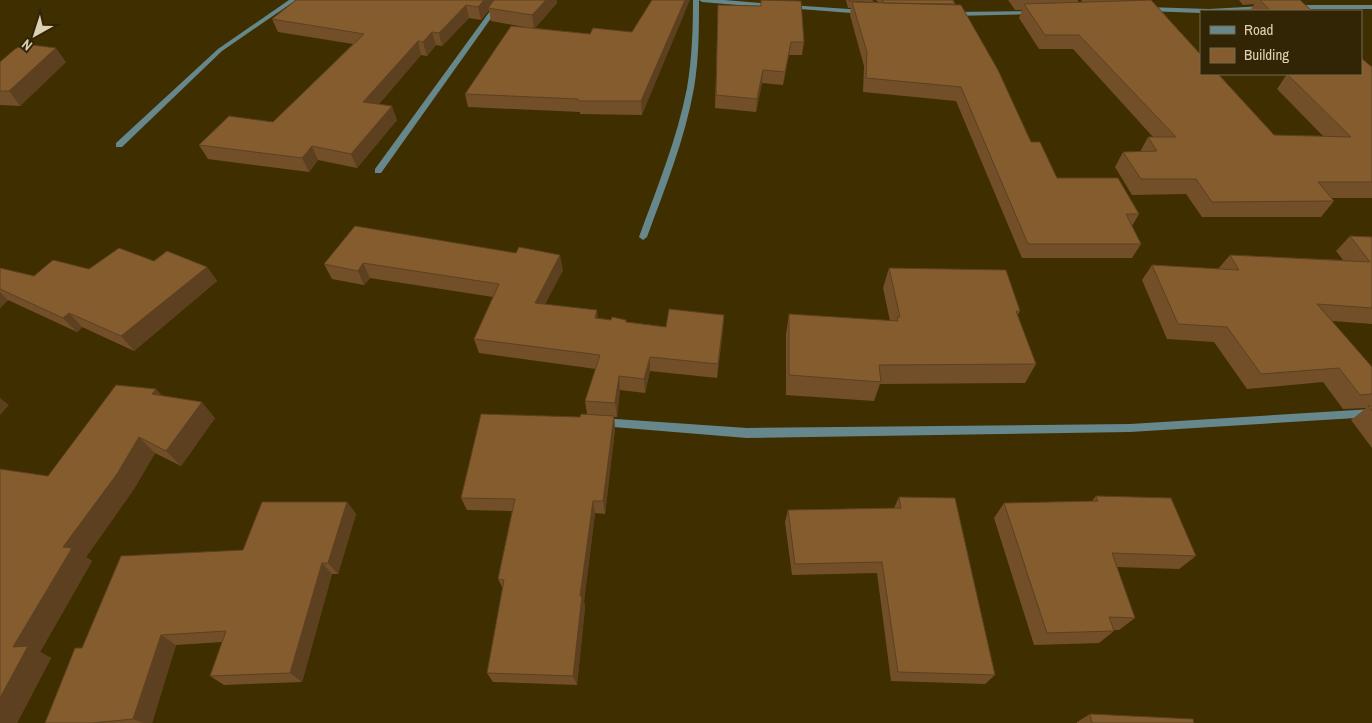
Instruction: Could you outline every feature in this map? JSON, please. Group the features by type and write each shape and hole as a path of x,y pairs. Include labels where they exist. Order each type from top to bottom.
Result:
{"street":[{"path":"119,144 220,50 293,0"},
{"path":"378,171 501,0"},
{"path":"643,237 672,160 688,98 696,44 696,0"},
{"path":"702,0 871,13"},
{"path":"1287,7 1372,7"},
{"path":"1229,10 1269,8"},
{"path":"1138,10 1200,11"},
{"path":"945,14 1042,12"},
{"path":"589,421 747,433 1130,428 1372,413"}],"building":[{"path":"296,0 484,0 478,7 466,5 439,33 432,32 423,42 418,41 363,102 392,106 351,154 312,146 302,158 199,145 229,116 273,122 364,34 272,19"},
{"path":"494,0 546,0 532,15 488,8"},
{"path":"652,0 685,0 641,101 578,101 578,99 465,94 511,26 590,34 593,28 632,32"},
{"path":"761,0 801,1 804,42 791,42 785,72 763,70 757,99 716,95 718,5 761,6"},
{"path":"872,0 874,2 849,1"},
{"path":"882,0 953,0 955,4 884,3"},
{"path":"1151,0 1200,54 1200,75 1219,75 1274,135 1351,137 1288,75 1362,75 1362,59 1372,67 1372,182 1318,182 1334,201 1212,202 1196,179 1141,179 1123,152 1157,151 1148,137 1176,137 1079,35 1045,35 1024,4"},
{"path":"1260,0 1300,0 1311,10 1270,10"},
{"path":"852,2 961,5 998,70 1031,142 1040,142 1057,178 1118,178 1139,214 1126,214 1141,244 1028,244 961,87 866,78 867,52"},
{"path":"25,44 56,48 9,91 0,91 0,62 15,49"},
{"path":"355,226 516,253 519,247 560,255 535,303 597,310 595,318 611,320 612,317 626,320 626,322 666,327 669,309 724,315 718,364 650,357 644,379 619,376 615,403 585,401 600,355 474,339 499,284 363,263 358,271 324,264"},
{"path":"1350,236 1372,237 1372,308 1317,304 1372,367 1372,394 1360,395 1339,368 1261,374 1227,327 1178,324 1152,265 1239,270 1230,255 1370,262"},
{"path":"119,248 154,261 167,251 207,267 121,336 69,313 63,318 0,289 0,268 34,276 53,260 89,269"},
{"path":"889,268 1006,270 1020,311 1016,311 1036,364 879,365 881,382 789,375 789,314 898,321 897,317 900,317"},
{"path":"116,385 156,389 152,394 202,402 166,451 139,437 117,474 63,547 72,548 13,647 28,646 0,698 0,469 48,476"},
{"path":"481,414 580,417 581,414 614,416 603,501 593,501 580,596 582,596 573,676 487,673 504,580 498,579 515,499 461,498"},
{"path":"1096,496 1171,498 1196,556 1112,553 1135,618 1109,617 1114,631 1047,633 1004,503 1098,501"},
{"path":"899,497 955,498 995,675 898,672 882,562 795,564 788,510 901,508"},
{"path":"262,502 347,502 328,563 322,563 290,673 210,676 226,631 161,635 133,719 92,723 45,723 75,648 82,648 121,556 243,550"},
{"path":"1090,714 1193,719 1194,723 1092,723"}]}
